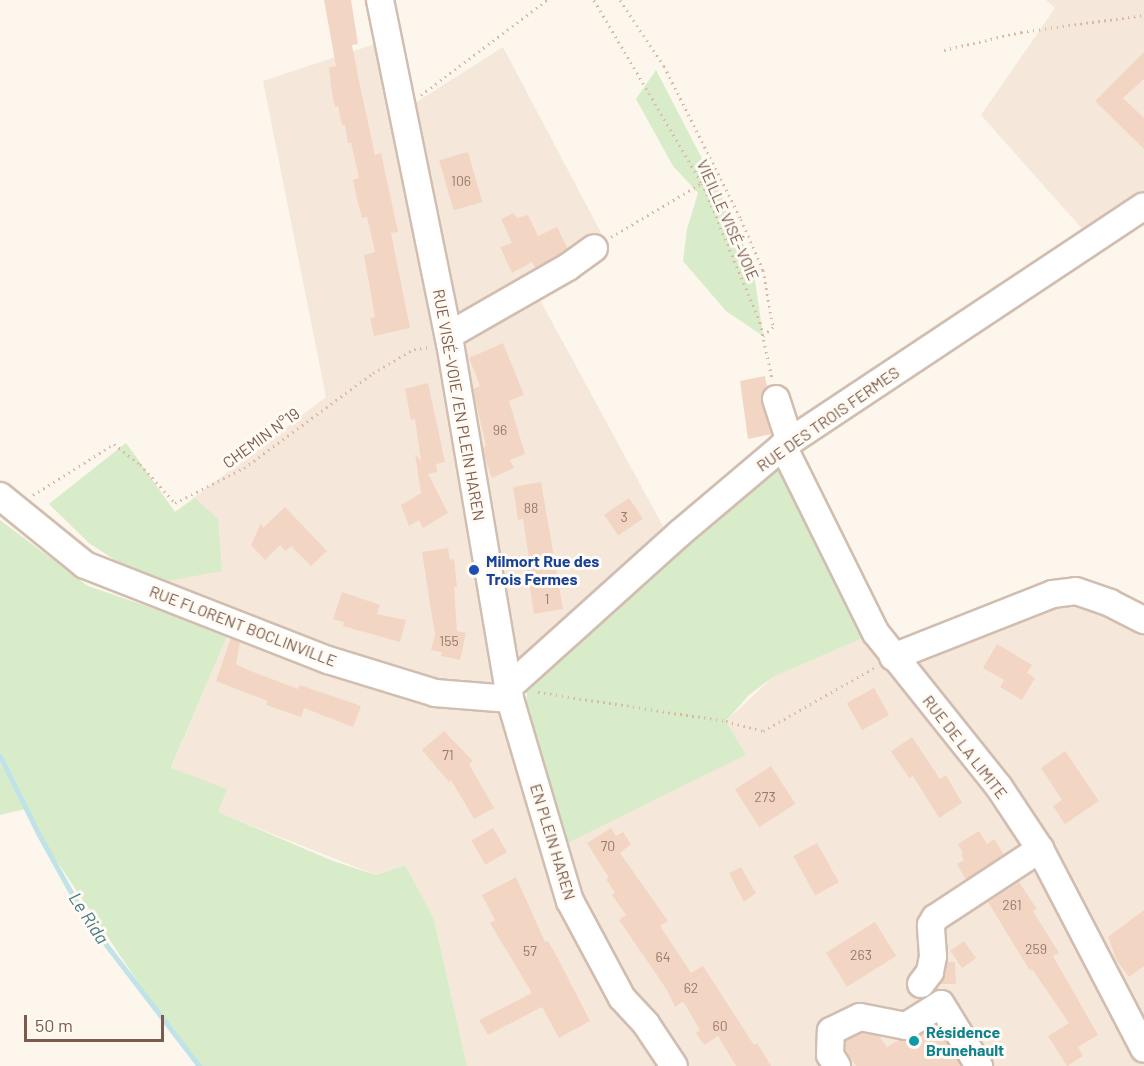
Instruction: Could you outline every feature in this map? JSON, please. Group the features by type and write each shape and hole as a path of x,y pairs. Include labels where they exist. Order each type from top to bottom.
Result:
{"street":[{"name":"RUE VISÉ-VOIE /EN PLEIN HAREN","path":"380,0 449,338 510,693"},
{"name":"RUE DES TROIS FERMES","path":"510,693 680,533 787,444 1144,206"},
{"path":"449,338 458,330 567,267 594,248"},
{"name":"RUE DE LA LIMITE","path":"776,399 787,444 876,633 999,787 1041,849 1144,1050"},
{"name":"RUE FLORENT BOCLINVILLE","path":"7,502 85,566 317,656 435,693 510,693"},
{"path":"893,657 1053,594 1076,591 1144,620"},
{"name":"EN PLEIN HAREN","path":"510,693 570,901 622,998 646,1024 674,1066"},
{"path":"921,984 930,972 933,956 931,925 935,918 1041,849"},
{"path":"837,1066 830,1055 831,1031 860,1017 906,1026 941,1004 979,1066"}],"path":[{"path":"403,113 415,100 547,0"},
{"name":"VIEILLE VISÉ-VOIE","path":"594,0 702,183 760,322 776,399"},
{"path":"620,0 664,66 741,219 763,270 773,327 763,336"},
{"path":"945,50 1021,32 1144,15"},
{"path":"594,248 702,183"},
{"name":"CHEMIN N°19","path":"7,502 114,444 140,464 175,503 244,468 326,405 414,349 449,338"},
{"path":"510,693 726,721 763,731 893,657"}],"shaded area":[{"path":"1046,0 1144,0 1144,206 1092,240 981,115 1055,8"},
{"path":"381,42 396,115 503,47 608,246 539,298 665,530 509,668 559,846 746,755 726,721 773,677 870,635 893,657 1053,594 1144,614 1144,1066 467,1066 434,919 404,865 376,875 217,812 227,789 171,769 228,634 89,543 49,504 126,443 175,512 326,397 263,81"}],"green space":[{"path":"656,70 736,224 754,273 763,336 726,311 683,261 687,229 698,193 673,166 636,99"},
{"path":"126,443 175,512 195,498 218,519 222,571 152,584 89,543 49,504"},
{"path":"770,471 781,471 793,483 870,635 773,677 749,695 726,721 746,755 559,847 526,710 527,691 548,668"},
{"path":"0,520 88,586 228,634 171,768 227,789 218,812 333,861 376,875 405,865 434,919 467,1066 199,1066 174,1036 38,833 25,809 0,815"}],"building":[{"path":"324,0 351,0 358,44 352,45 359,81 375,155 381,153 398,232 391,233 410,328 374,336 370,318 375,317 364,255 375,252 367,217 362,218 357,199 353,180 359,178 351,143 348,143 345,125 342,125 338,106 335,107 329,67 336,66"},
{"path":"1144,52 1144,79 1123,98 1144,118 1144,149 1095,101"},
{"path":"468,152 482,202 453,210 439,160"},
{"path":"513,213 517,218 528,215 538,236 557,227 568,249 535,268 532,262 512,273 500,247 512,243 501,219"},
{"path":"503,343 524,395 509,401 525,454 510,460 514,468 492,478 484,456 483,448 486,446 473,389 480,386 469,358"},
{"path":"765,376 767,387 762,395 762,403 772,434 748,439 740,381"},
{"path":"428,383 445,462 436,464 437,472 428,474 448,513 423,528 419,520 409,526 401,505 421,493 415,454 421,461 415,419 411,420 405,389"},
{"path":"541,482 563,609 534,614 525,558 529,558 523,519 518,520 513,487"},
{"path":"629,498 643,519 618,536 604,515"},
{"path":"285,507 327,551 311,566 291,546 286,551 280,545 265,560 251,545 261,523 263,528"},
{"path":"448,548 450,560 454,559 457,587 454,587 457,631 466,633 460,660 441,656 442,652 431,650 435,635 422,552"},
{"path":"342,592 380,605 377,614 406,620 400,642 343,626 344,622 333,619"},
{"path":"231,638 240,642 236,664 298,689 300,685 361,706 353,727 304,708 301,717 266,705 268,701 216,681"},
{"path":"997,644 1032,665 1027,673 1035,678 1022,700 1000,687 1004,680 983,668"},
{"path":"874,688 889,715 862,730 847,703"},
{"path":"444,731 473,761 469,764 494,808 474,819 451,780 449,782 422,750"},
{"path":"912,737 940,779 946,775 962,803 939,818 913,776 909,778 891,751"},
{"path":"1065,751 1099,801 1065,824 1053,806 1062,800 1041,768"},
{"path":"771,766 796,804 759,827 735,789"},
{"path":"493,828 507,852 485,865 471,840"},
{"path":"611,828 616,836 623,832 631,844 620,853 668,921 660,926 691,973 703,966 754,1045 757,1043 771,1066 736,1066 718,1036 704,1045 696,1033 700,1030 685,1004 682,1002 675,1007 667,990 619,920 626,915 612,895 615,893 606,879 609,878 587,843"},
{"path":"979,831 987,844 994,839 1004,855 966,880 957,864 964,860 958,844"},
{"path":"817,843 839,882 815,895 793,856"},
{"path":"741,867 756,893 744,902 729,873"},
{"path":"516,877 545,942 548,941 555,953 590,1021 559,1038 542,1007 488,1035 479,1020 532,993 490,923 495,920 482,895"},
{"path":"1019,882 1037,909 1033,911 1059,953 1053,956 1098,1035 1078,1047 1083,1056 1067,1066 1048,1036 1069,1023 1032,969 1030,971 988,902"},
{"path":"1144,910 1144,966 1129,977 1117,961 1108,937"},
{"path":"875,922 896,956 847,987 826,953"},
{"path":"964,941 976,958 962,968 950,951"},
{"path":"947,962 955,962 956,984 941,984"},
{"path":"936,1025 961,1066 856,1066 845,1048 846,1041 862,1033 879,1036 887,1047 899,1040 914,1039"}],"waterway":[{"name":"Le Rida","path":"0,756 38,833 84,916 199,1066"}],"place":[{"name":"Milmort Rue des Trois Fermes","path":"474,570"},
{"name":"Résidence Brunehault","path":"914,1041"}]}
